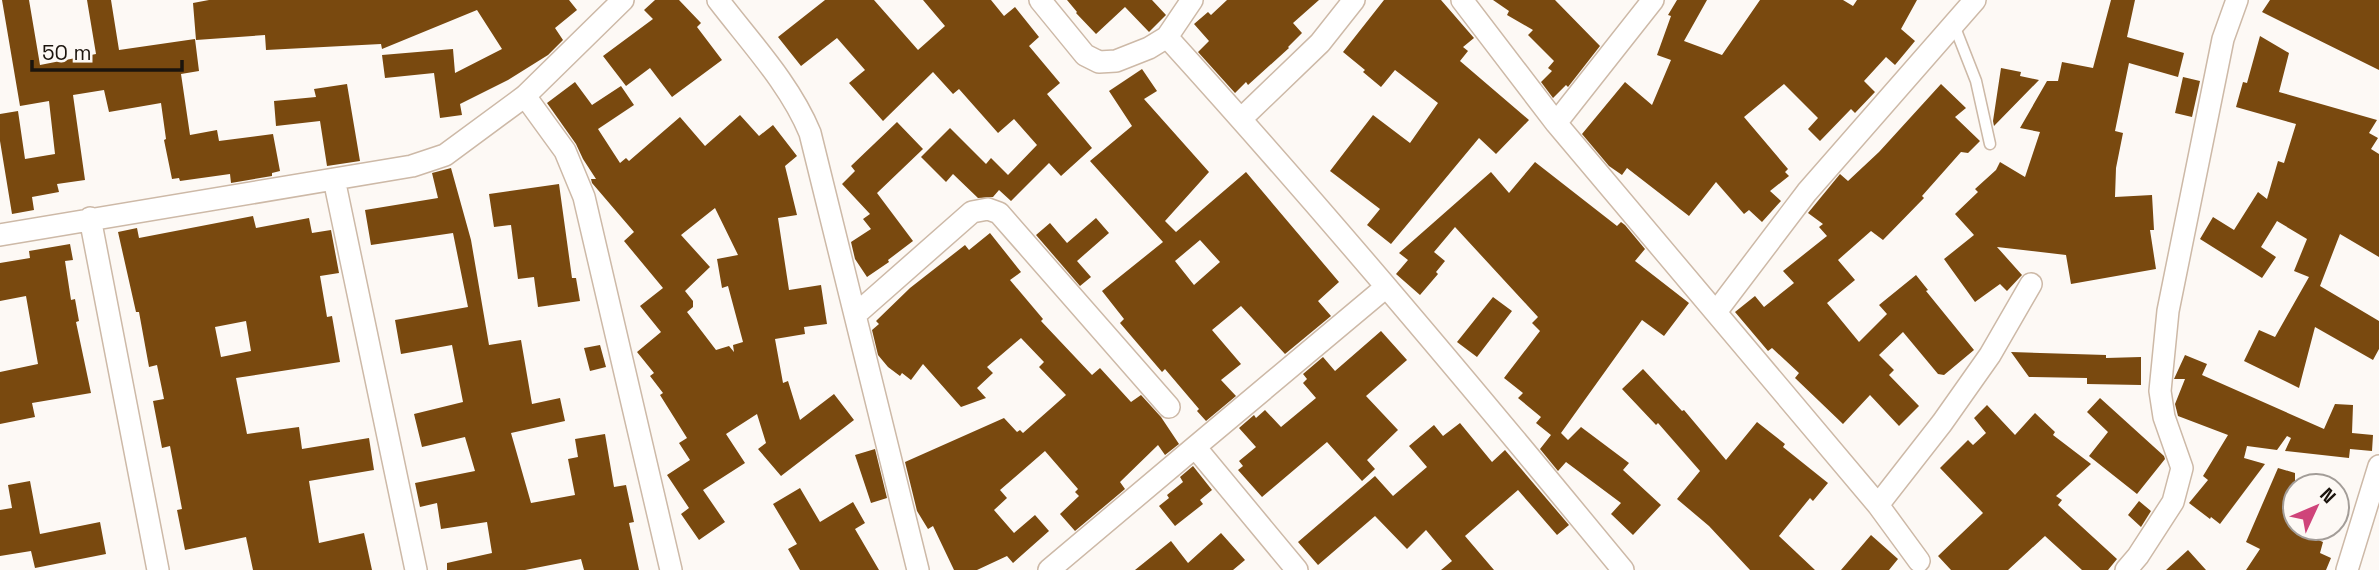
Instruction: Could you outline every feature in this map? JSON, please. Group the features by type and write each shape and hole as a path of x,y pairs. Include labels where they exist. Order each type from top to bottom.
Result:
{"street":[{"path":"0,235 412,166 446,155 525,96 623,0"},
{"path":"718,0 802,113 810,133 918,570"},
{"path":"1040,0 1085,55 1099,62 1116,61 1149,48 1167,37 1192,0"},
{"path":"1241,119 1320,43 1354,0"},
{"path":"1461,0 1556,123 1878,505 1919,567"},
{"path":"1556,123 1653,0"},
{"path":"1716,312 1808,192 1975,0"},
{"path":"2126,570 2164,519 2173,502 2182,468 2164,417 2160,391 2168,311 2223,39 2237,0"},
{"path":"1167,37 1385,287 1622,570"},
{"path":"525,96 565,150 584,197 671,570"},
{"path":"334,179 416,570"},
{"path":"855,315 972,212 988,209 999,213 1169,407"},
{"path":"90,218 158,570"},
{"path":"1878,505 1942,423 1990,355 2031,284"},
{"path":"1049,570 1385,287"},
{"path":"1195,447 1297,570"},
{"path":"2347,570 2379,466"}],"lane":[{"path":"1954,25 1976,81 1990,144"}],"building":[{"path":"2,0 29,0 40,65 96,54 87,0 111,0 119,50 195,39 199,71 181,74 190,135 217,130 219,141 273,134 280,171 272,173 272,176 231,183 230,174 180,181 179,178 172,179 164,140 161,103 109,112 104,90 73,95 85,180 57,184 59,192 32,197 34,210 12,214 0,141 0,114 18,111 25,159 55,154 49,101 20,106"},
{"path":"209,0 569,0 577,10 555,28 563,40 548,55 508,80 460,104 462,115 440,118 434,73 385,78 382,55 453,49 455,73 502,49 477,10 382,49 381,44 266,50 265,35 196,40 193,3"},
{"path":"655,0 679,0 701,23 697,27 722,60 672,97 650,68 626,86 603,56 653,19 644,10"},
{"path":"825,0 874,0 918,50 945,26 923,0 991,0 1004,16 1015,7 1039,37 1029,46 1060,83 1047,94 1092,148 1061,176 1049,163 1011,201 999,190 993,197 978,198 953,174 946,182 921,157 950,128 986,164 991,158 1008,175 1037,145 1014,119 998,133 959,89 953,94 933,72 883,121 849,83 865,70 837,38 801,66 778,37"},
{"path":"1067,0 1152,0 1166,15 1149,32 1125,7 1096,34"},
{"path":"1227,0 1319,0 1293,23 1302,33 1289,48 1248,85 1246,82 1235,93 1198,52 1209,41 1194,24 1208,12 1211,15"},
{"path":"1384,0 1441,0 1474,38 1463,47 1468,51 1460,61 1529,120 1496,154 1479,138 1391,244 1367,225 1380,209 1330,171 1373,115 1410,143 1438,103 1395,70 1381,87 1343,52"},
{"path":"1493,0 1555,0 1600,46 1568,87 1566,85 1553,98 1541,82 1552,71 1548,68 1554,61 1528,35 1533,30 1507,15 1509,11"},
{"path":"1677,0 1707,0 1684,41 1722,55 1760,0 1843,0 1853,6 1857,0 1917,0 1901,29 1915,41 1895,65 1886,57 1864,81 1875,92 1855,113 1851,109 1820,141 1808,129 1818,118 1784,84 1744,117 1788,169 1785,172 1789,176 1770,191 1781,201 1762,222 1749,210 1744,214 1716,182 1689,216 1627,168 1622,175 1609,166 1582,134 1625,82 1652,105 1671,60 1657,55 1671,16 1668,15"},
{"path":"2111,0 2135,0 2127,37 2184,53 2178,77 2129,63 2115,131 2123,133 2116,168 2115,197 2152,195 2154,230 2150,230 2156,269 2071,284 2066,255 1997,247 2022,275 2007,291 2000,284 1975,302 1944,259 1974,235 1955,214 1978,192 1975,189 1996,170 2000,162 2025,177 2040,132 2020,128 2047,81 2058,81 2062,62 2093,68"},
{"path":"2270,0 2379,0 2379,70 2262,12"},
{"path":"2260,36 2289,53 2279,92 2377,120 2369,133 2378,138 2371,149 2379,154 2379,257 2340,234 2320,286 2379,321 2379,349 2373,360 2315,327 2299,388 2244,361 2259,330 2275,337 2309,277 2294,271 2307,239 2277,221 2261,247 2276,257 2262,278 2200,239 2213,217 2234,230 2258,192 2267,199 2278,161 2284,163 2296,124 2236,107 2243,82 2247,83"},
{"path":"2001,68 2021,72 2020,76 2039,80 1994,126 1993,121"},
{"path":"1142,69 1157,91 1144,99 1209,172 1165,221 1176,232 1246,172 1339,282 1318,301 1331,316 1285,354 1241,306 1212,330 1241,364 1221,380 1236,396 1206,421 1165,369 1162,372 1120,323 1124,319 1102,291 1163,242 1090,161 1132,126 1109,91","holes":["1200,240 1220,262 1194,285 1175,261"]},
{"path":"2183,77 2200,81 2192,117 2175,113"},
{"path":"575,82 592,105 621,86 634,105 598,129 620,163 626,158 629,161 680,117 705,146 740,115 759,136 773,125 797,156 785,166 797,215 778,218 789,290 821,285 827,324 804,327 805,334 775,339 783,383 788,381 800,420 834,394 854,420 781,476 758,449 766,443 757,414 726,434 745,463 703,490 725,522 699,540 681,514 689,508 667,475 690,460 679,443 687,438 660,395 663,393 650,376 654,373 637,352 661,332 640,306 663,288 624,241 634,232 592,183 591,179 596,179 576,144 547,103","holes":["715,208 738,255 717,259 722,288 728,286 743,342 733,345 734,352 729,346 716,350 687,312 693,307 693,301 685,291 710,267 681,235"]},
{"path":"347,84 360,161 327,166 320,121 276,126 274,101 316,97 314,89"},
{"path":"1941,84 1966,108 1955,117 1980,141 1968,153 1961,152 1922,196 1924,198 1883,240 1871,231 1838,260 1855,280 1827,303 1859,342 1887,314 1879,305 1916,275 1974,350 1944,375 1938,374 1903,332 1879,355 1894,370 1889,375 1919,406 1899,426 1870,395 1843,424 1795,378 1799,373 1772,348 1768,351 1735,312 1755,296 1764,307 1794,283 1783,271 1827,236 1819,227 1823,224 1808,213 1840,174 1848,181 1879,152"},
{"path":"897,122 923,149 877,193 913,241 867,277 855,259 851,242 871,229 863,219 870,214 842,184 855,171 851,166"},
{"path":"1535,162 1617,226 1621,222 1625,225 1645,249 1635,261 1689,303 1664,336 1642,320 1561,433 1568,440 1581,427 1629,463 1623,470 1661,505 1633,535 1611,514 1621,503 1566,462 1558,471 1540,449 1551,435 1536,423 1541,417 1518,398 1523,393 1504,378 1540,331 1532,323 1538,317 1455,227 1434,252 1445,261 1420,295 1396,274 1408,260 1399,253 1491,172 1509,193"},
{"path":"451,168 471,240 489,345 521,340 532,404 560,398 565,421 511,433 531,503 575,495 568,459 578,457 575,439 605,434 614,487 626,485 634,522 629,523 639,570 584,570 581,559 525,570 447,570 447,563 492,553 487,522 441,529 437,503 420,507 415,483 475,471 465,437 422,447 414,414 463,402 452,345 401,354 395,320 468,307 453,233 371,245 365,210 438,198 432,173"},
{"path":"559,184 572,278 576,278 580,301 538,307 534,277 518,279 511,225 494,227 489,194"},
{"path":"253,216 256,228 309,218 312,233 331,230 339,273 320,276 327,317 332,316 340,362 236,378 247,434 299,427 302,449 369,438 374,470 309,481 319,543 364,533 372,570 253,570 246,537 185,550 177,510 182,509 170,446 162,448 153,401 164,399 157,365 149,367 139,312 136,312 118,232 137,228 139,238","holes":["246,321 251,351 221,357 215,327"]},
{"path":"1096,218 1109,233 1077,261 1091,277 1080,286 1036,235 1050,223 1067,243"},
{"path":"990,233 1021,272 1010,280 1043,319 1041,321 1092,375 1100,368 1131,402 1141,395 1161,417 1179,444 1165,455 1158,445 1120,482 1125,489 1075,531 1060,514 1079,496 1075,492 1078,489 1045,451 1000,490 1007,498 994,510 1014,533 1035,515 1049,531 1013,563 1007,556 977,570 954,570 933,526 928,529 917,511 905,462 1004,418 1017,432 1020,430 1023,433 1066,395 1039,367 1044,362 1021,338 987,367 993,373 977,388 986,398 961,407 923,364 911,380 888,367 878,355 872,330 879,324 876,321 910,288 965,245 969,250"},
{"path":"70,244 73,260 65,261 71,300 75,299 79,321 76,322 91,393 32,403 35,417 0,424 0,372 38,364 26,296 0,301 0,263 30,258 29,251"},
{"path":"1493,297 1512,311 1477,357 1457,342"},
{"path":"1381,331 1407,360 1366,396 1398,430 1367,460 1375,469 1362,481 1327,442 1262,497 1238,470 1243,466 1239,461 1256,447 1239,428 1254,415 1256,418 1265,410 1281,427 1316,398 1303,383 1307,379 1303,374 1323,357 1335,371"},
{"path":"600,345 606,367 590,371 584,348"},
{"path":"2011,352 2106,355 2106,358 2141,357 2141,385 2087,384 2087,378 2029,377"},
{"path":"2185,355 2207,364 2202,375 2324,429 2335,404 2353,405 2352,433 2373,435 2372,451 2350,449 2349,458 2285,451 2291,438 2287,436 2277,450 2247,446 2244,458 2265,464 2220,524 2211,517 2210,519 2189,503 2208,480 2203,476 2228,435 2178,416 2175,404 2185,379 2174,379"},
{"path":"1643,369 1682,411 1684,410 1726,460 1757,422 1828,483 1813,501 1810,498 1779,536 1815,570 1750,570 1709,526 1677,499 1700,471 1658,423 1656,425 1622,389"},
{"path":"2100,398 2164,456 2165,459 2137,494 2089,456 2108,432 2087,412"},
{"path":"1987,405 2015,435 2035,413 2055,432 2053,435 2091,464 2056,496 2062,500 2058,505 2117,559 2108,570 2082,570 2045,536 2008,570 1951,570 1938,556 1983,513 1940,468 1968,440 1973,445 1986,433 1974,418"},
{"path":"1460,423 1492,462 1505,450 1569,525 1557,535 1518,490 1465,536 1494,570 1441,570 1452,561 1426,530 1407,549 1375,516 1318,565 1298,542 1375,476 1393,496 1427,467 1409,446 1434,425 1443,436"},
{"path":"875,449 887,498 871,503 855,455"},
{"path":"1193,466 1212,490 1200,500 1203,504 1175,526 1159,506 1169,498 1167,495 1183,482 1180,477"},
{"path":"2278,468 2292,472 2281,472 2281,542 2323,542 2320,553 2331,558 2326,570 2246,570 2260,549 2246,542"},
{"path":"30,481 40,534 100,522 106,554 35,568 31,551 0,556 0,510 12,508 8,485"},
{"path":"800,488 820,522 853,502 865,523 855,529 879,570 800,570 788,549 797,544 773,504"},
{"path":"2139,501 2151,511 2141,527 2128,515"},
{"path":"1221,533 1245,560 1233,570 1135,570 1171,541 1188,563"},
{"path":"1871,535 1898,559 1889,570 1841,570"},
{"path":"2188,550 2206,570 2166,570"}]}
